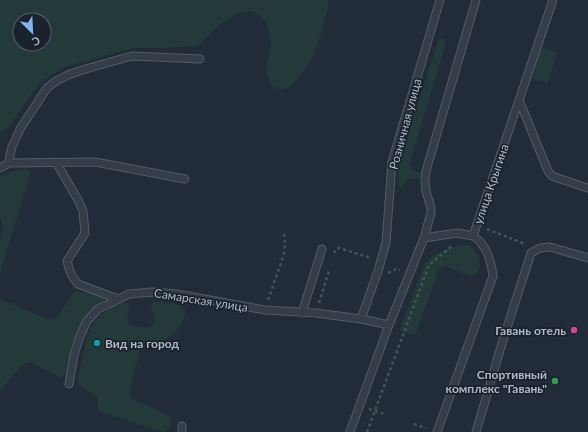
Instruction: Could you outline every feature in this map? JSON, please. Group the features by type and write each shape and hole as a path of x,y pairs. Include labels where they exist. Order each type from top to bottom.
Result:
{"lane":[{"name":"Розничная улица","path":"361,319 386,243 392,162 440,0"},
{"path":"350,432 389,325 424,238 431,213 426,191 426,171 476,0"},
{"name":"улица Крыгина","path":"437,432 493,276 486,250 481,242 470,235 477,226 553,0"},
{"path":"9,163 12,147 20,129 47,88 56,81 82,70 132,56 200,59"},
{"path":"519,100 548,171 552,176 587,188"},
{"path":"56,162 83,211 85,234 67,261 68,268 74,280 78,284 118,299"},
{"path":"0,168 9,163 95,162 185,180"},
{"path":"424,238 457,233 470,235"},
{"path":"476,432 502,340 531,253 540,248 550,247 588,258"},
{"path":"302,313 322,249"},
{"name":"Самарская улица","path":"69,384 74,355 87,320 98,309 129,294 152,292 177,294 265,310 316,313 361,319 389,325"}],"path":[{"path":"477,226 526,244 524,250 531,253"},
{"path":"265,310 284,254 284,232"},
{"path":"367,432 429,265 470,235"},
{"path":"333,258 335,251 339,248 381,261"},
{"path":"316,313 331,264"},
{"path":"375,411 385,414"},
{"path":"414,424 425,428"}],"green space":[{"path":"0,0 329,0 328,9 314,56 297,80 288,88 276,90 271,84 266,73 271,43 267,22 253,11 237,13 219,25 196,46 133,48 64,67 39,84 10,125 0,133"},
{"path":"441,38 445,41 445,46 409,165 411,169 421,173 422,175 419,179 408,179 401,187 398,185 399,163 438,40"},
{"path":"541,47 557,52 548,83 533,78"},
{"path":"26,169 30,171 30,174 0,273 0,241 3,227 0,218 0,176 11,171"},
{"path":"469,245 478,256 480,265 476,273 471,276 445,266 439,269 416,333 412,335 401,331 400,328 425,263 440,252 456,246"},
{"path":"74,292 90,294 105,299 84,318 75,338 64,376 60,377 30,362 23,364 0,391 0,299 49,320 57,318"},
{"path":"124,302 130,306 128,319 130,326 149,328 152,326 155,321 151,307 153,303 156,302 176,304 185,311 183,321 172,335 163,341 145,347 139,352 129,394 131,399 165,413 169,417 169,428 162,432 100,411 97,409 98,398 82,387 78,381 78,374 89,332 97,319 106,311 117,304"}],"place":[{"name":"Гавань отель","path":"574,330"},
{"name":"Вид на город","path":"97,343"},
{"name":"Спортивный комплекс \"Гавань\"","path":"555,381"}]}
